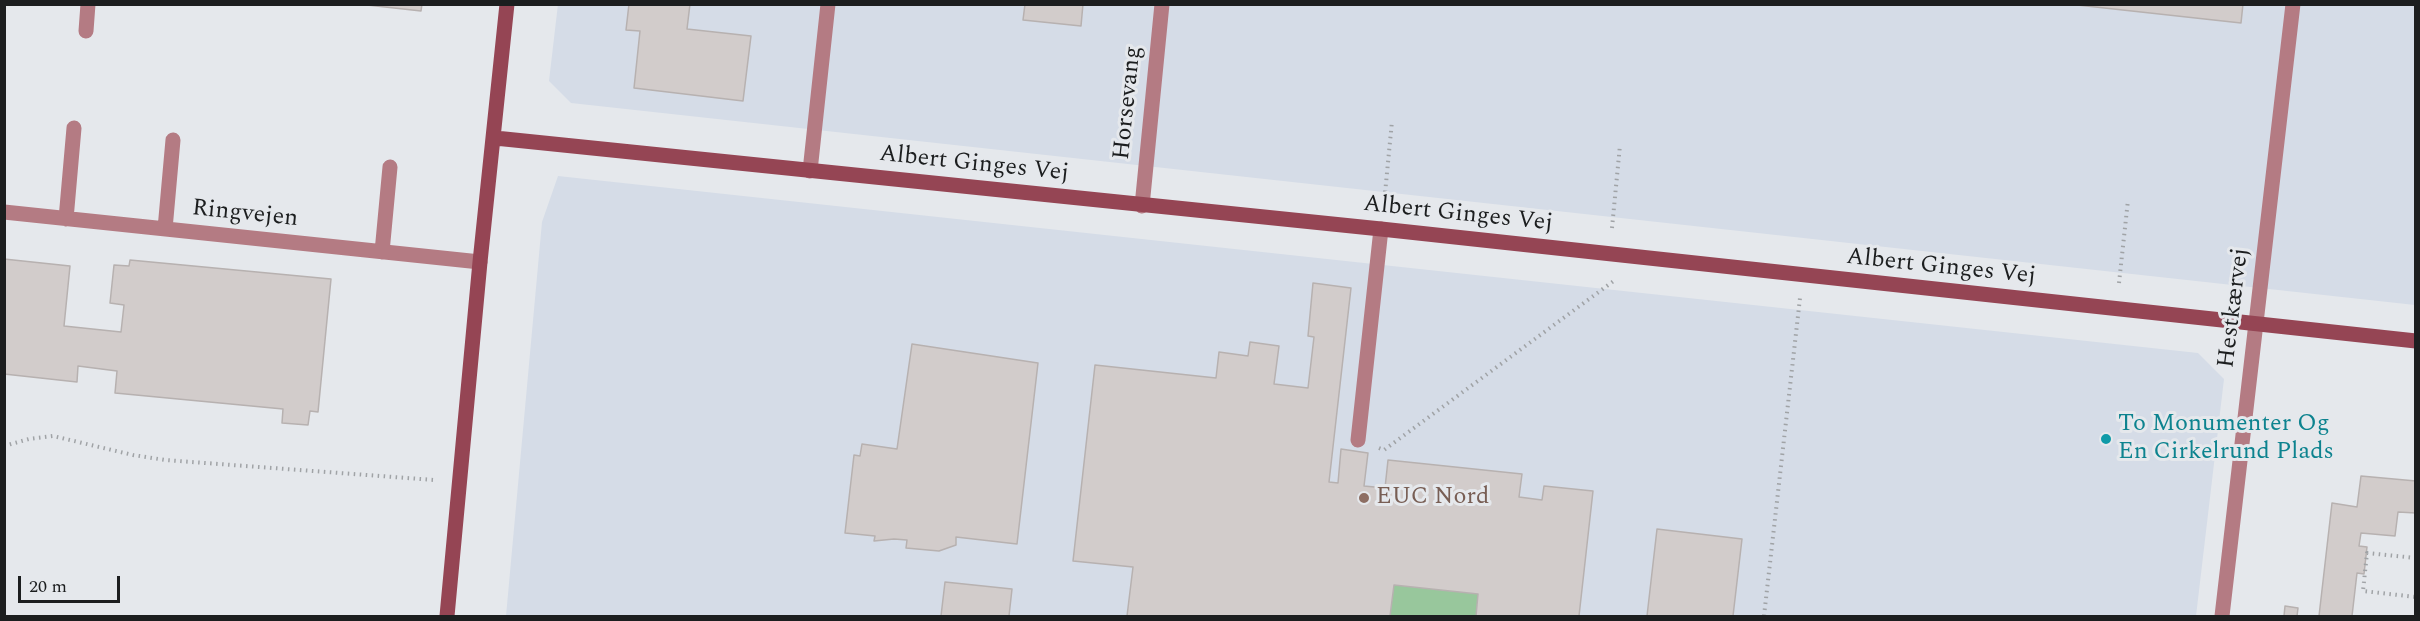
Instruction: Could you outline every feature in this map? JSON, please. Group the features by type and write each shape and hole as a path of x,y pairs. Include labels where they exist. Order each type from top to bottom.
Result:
{"street":[{"path":"86,31 88,4"},
{"path":"447,616 507,4"},
{"path":"810,171 828,4"},
{"name":"Horsevang","path":"1142,206 1162,4"},
{"name":"Hestkærvej","path":"2222,616 2293,4"},
{"path":"66,219 74,128"},
{"name":"Albert Ginges Vej","path":"495,138 1381,229 2415,341"},
{"path":"165,229 173,140"},
{"path":"382,252 390,167"},
{"name":"Ringvejen","path":"4,212 480,262"},
{"path":"1358,440 1381,229"}],"path":[{"path":"1381,229 1392,121"},
{"path":"1610,255 1620,145"},
{"path":"2116,309 2128,200"},
{"path":"1358,440 1384,450 1645,258"},
{"path":"1764,616 1802,276"},
{"path":"4,446 52,436 134,456 165,460 459,482"},
{"path":"2415,558 2367,553 2363,591 2415,597"}],"shaded area":[{"path":"558,4 2415,5 2415,305 571,103 549,81"},
{"name":"EUC Nord","path":"558,176 2198,353 2224,379 2196,616 506,616 542,222"}],"green space":[{"path":"1394,585 1478,594 1476,616 1390,616"}],"building":[{"path":"358,4 422,4 421,11"},
{"path":"629,4 690,4 687,29 751,36 743,101 634,88 640,31 626,30"},
{"path":"1025,4 1083,4 1081,26 1023,20"},
{"path":"2068,4 2243,4 2241,23"},
{"path":"4,259 70,266 64,326 121,332 124,305 110,303 114,265 129,266 130,260 331,279 318,412 310,411 308,425 282,423 283,409 115,393 117,371 78,366 77,382 4,374"},
{"path":"1313,283 1351,288 1329,482 1338,483 1341,449 1368,453 1364,486 1385,488 1388,460 1522,474 1519,497 1542,500 1544,486 1593,491 1579,616 1476,616 1478,594 1394,585 1390,616 1127,616 1133,567 1073,561 1095,365 1216,378 1219,352 1248,356 1250,342 1279,346 1274,384 1308,388 1314,337 1308,336"},
{"path":"912,344 1038,363 1017,544 956,537 956,545 939,551 906,548 907,540 874,541 875,536 845,533 854,455 860,456 862,444 897,449"},
{"path":"2361,476 2416,481 2416,513 2398,512 2395,536 2361,533 2359,546 2367,547 2364,574 2357,573 2352,616 2319,616 2332,503 2357,507"},
{"path":"1657,529 1742,539 1733,616 1647,616"},
{"path":"945,582 1012,589 1009,616 941,616"},
{"path":"2285,606 2298,608 2297,616 2284,616"}],"place":[{"name":"To Monumenter Og En Cirkelrund Plads","path":"2106,439"},
{"name":"EUC Nord","path":"1364,498"}]}
